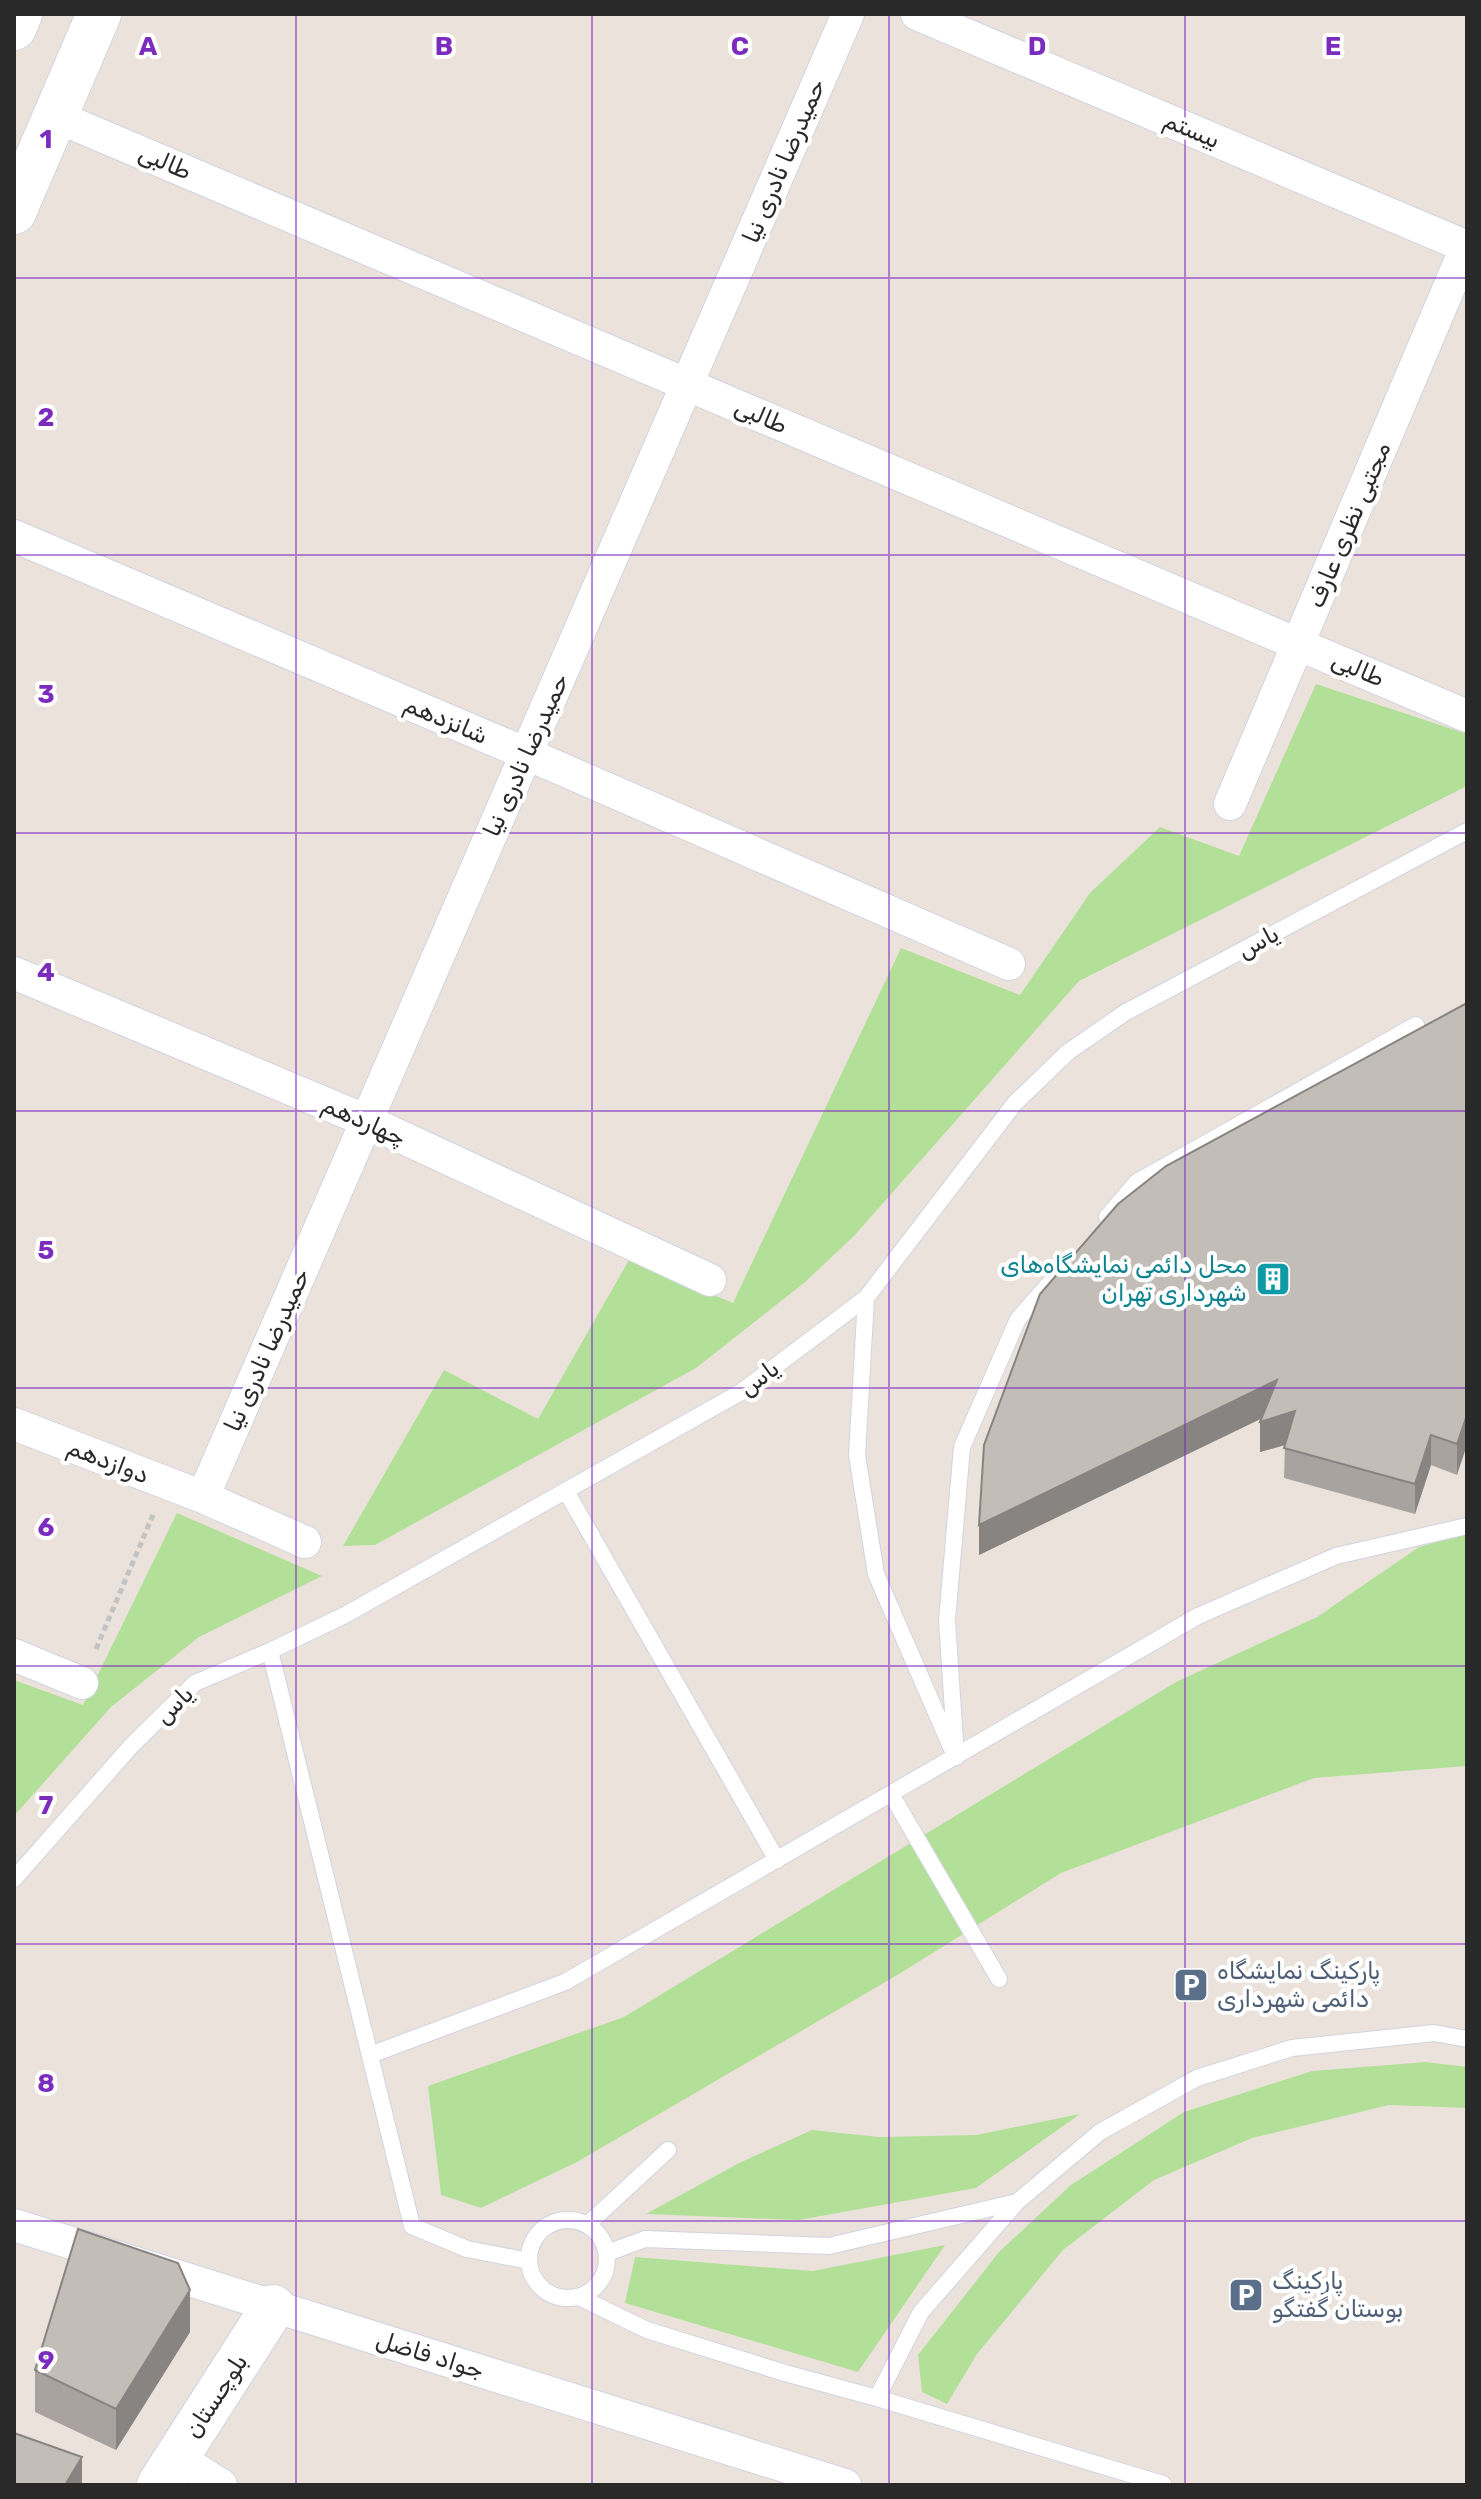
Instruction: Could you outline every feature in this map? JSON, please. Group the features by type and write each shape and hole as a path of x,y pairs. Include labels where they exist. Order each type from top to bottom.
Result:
{"main road":[{"path":"14,28 20,14"},
{"path":"14,212 99,14"},
{"name":"بلوچستان","path":"168,2471 273,2307"}],"street":[{"name":"حمیدرضا نادری نیا","path":"203,1497 848,14"},
{"name":"بیستم","path":"917,14 1467,246"},
{"name":"طالبی","path":"55,116 1467,716"},
{"name":"مجتبی نظری عارف","path":"1230,804 1467,246"},
{"name":"شانزدهم","path":"14,536 527,754 1009,964"},
{"name":"چهاردهم","path":"14,973 367,1121 710,1280"},
{"name":"دوازدهم","path":"14,1424 203,1497 305,1542"},
{"path":"14,1655 82,1683"},
{"name":"جواد فاضل","path":"14,2225 845,2485"},
{"path":"168,2471 221,2485"}],"lane":[{"name":"یاس","path":"14,1879 132,1745 195,1683 345,1615 741,1392 866,1298 1015,1103 1068,1052 1126,1012 1467,831"},
{"path":"1097,1228 1137,1182 1416,1025"},
{"path":"956,1757 947,1620 962,1447 1018,1319 1068,1262"},
{"path":"866,1298 857,1455 876,1574 956,1757"},
{"path":"566,1491 777,1860"},
{"path":"370,2055 565,1982 1198,1616 1336,1556 1467,1526"},
{"path":"270,1651 412,2226 467,2249 529,2261"},
{"path":"891,1794 999,1979"},
{"path":"877,2398 921,2312 1017,2202 1100,2132 1197,2078 1292,2048 1434,2033 1467,2039"},
{"path":"588,2224 668,2150"},
{"path":"607,2253 645,2239 829,2246 1017,2202"},
{"path":"561,2219 575,2219 588,2224 598,2232 607,2253 607,2267 602,2280 592,2291 579,2297 562,2298 545,2291 534,2278 529,2261 530,2247 537,2234 561,2219"},
{"path":"579,2297 647,2330 1163,2484"}],"path":[{"path":"82,1683 167,1484"}],"green space":[{"path":"1316,684 1467,734 1467,786 1079,981 854,1236 804,1283 696,1368 375,1545 343,1546 444,1370 538,1419 629,1260 733,1303 901,948 1020,995 1090,893 1160,827 1239,856"},
{"path":"177,1513 322,1576 199,1637 111,1707 14,1816 14,1680 83,1705"},
{"path":"1467,1534 1467,1766 1314,1778 1061,1873 899,1974 577,2162 481,2208 441,2195 428,2086 624,2017 1176,1682 1317,1617 1419,1547"},
{"path":"1426,2062 1467,2067 1467,2108 1389,2105 1252,2138 1154,2180 1063,2250 977,2354 947,2404 922,2392 918,2355 999,2252 1071,2185 1184,2112 1312,2071"},
{"path":"1080,2114 976,2188 799,2220 646,2214 739,2163 812,2130 879,2137 976,2135"},
{"path":"945,2245 858,2372 625,2303 635,2257 813,2271"}],"building":[{"name":"محل دائمی نمایشگاه‌های شهرداری تهران","path":"1467,1003 1467,1415 1457,1444 1431,1435 1415,1484 1284,1448 1295,1411 1260,1422 1277,1380 979,1525 984,1445 1040,1294 1118,1204 1166,1166"},
{"path":"78,2229 178,2263 190,2290 116,2409 35,2370"},
{"path":"14,2433 82,2457 65,2485 14,2485"}],"place":[{"name":"محل دائمی نمایشگاه‌های شهرداری تهران","path":"1273,1279"},
{"name":"پارکینگ نمایشگاه دائمی شهرداری","path":"1191,1985"},
{"name":"پارکینگ بوستان گفتگو","path":"1246,2295"}]}
